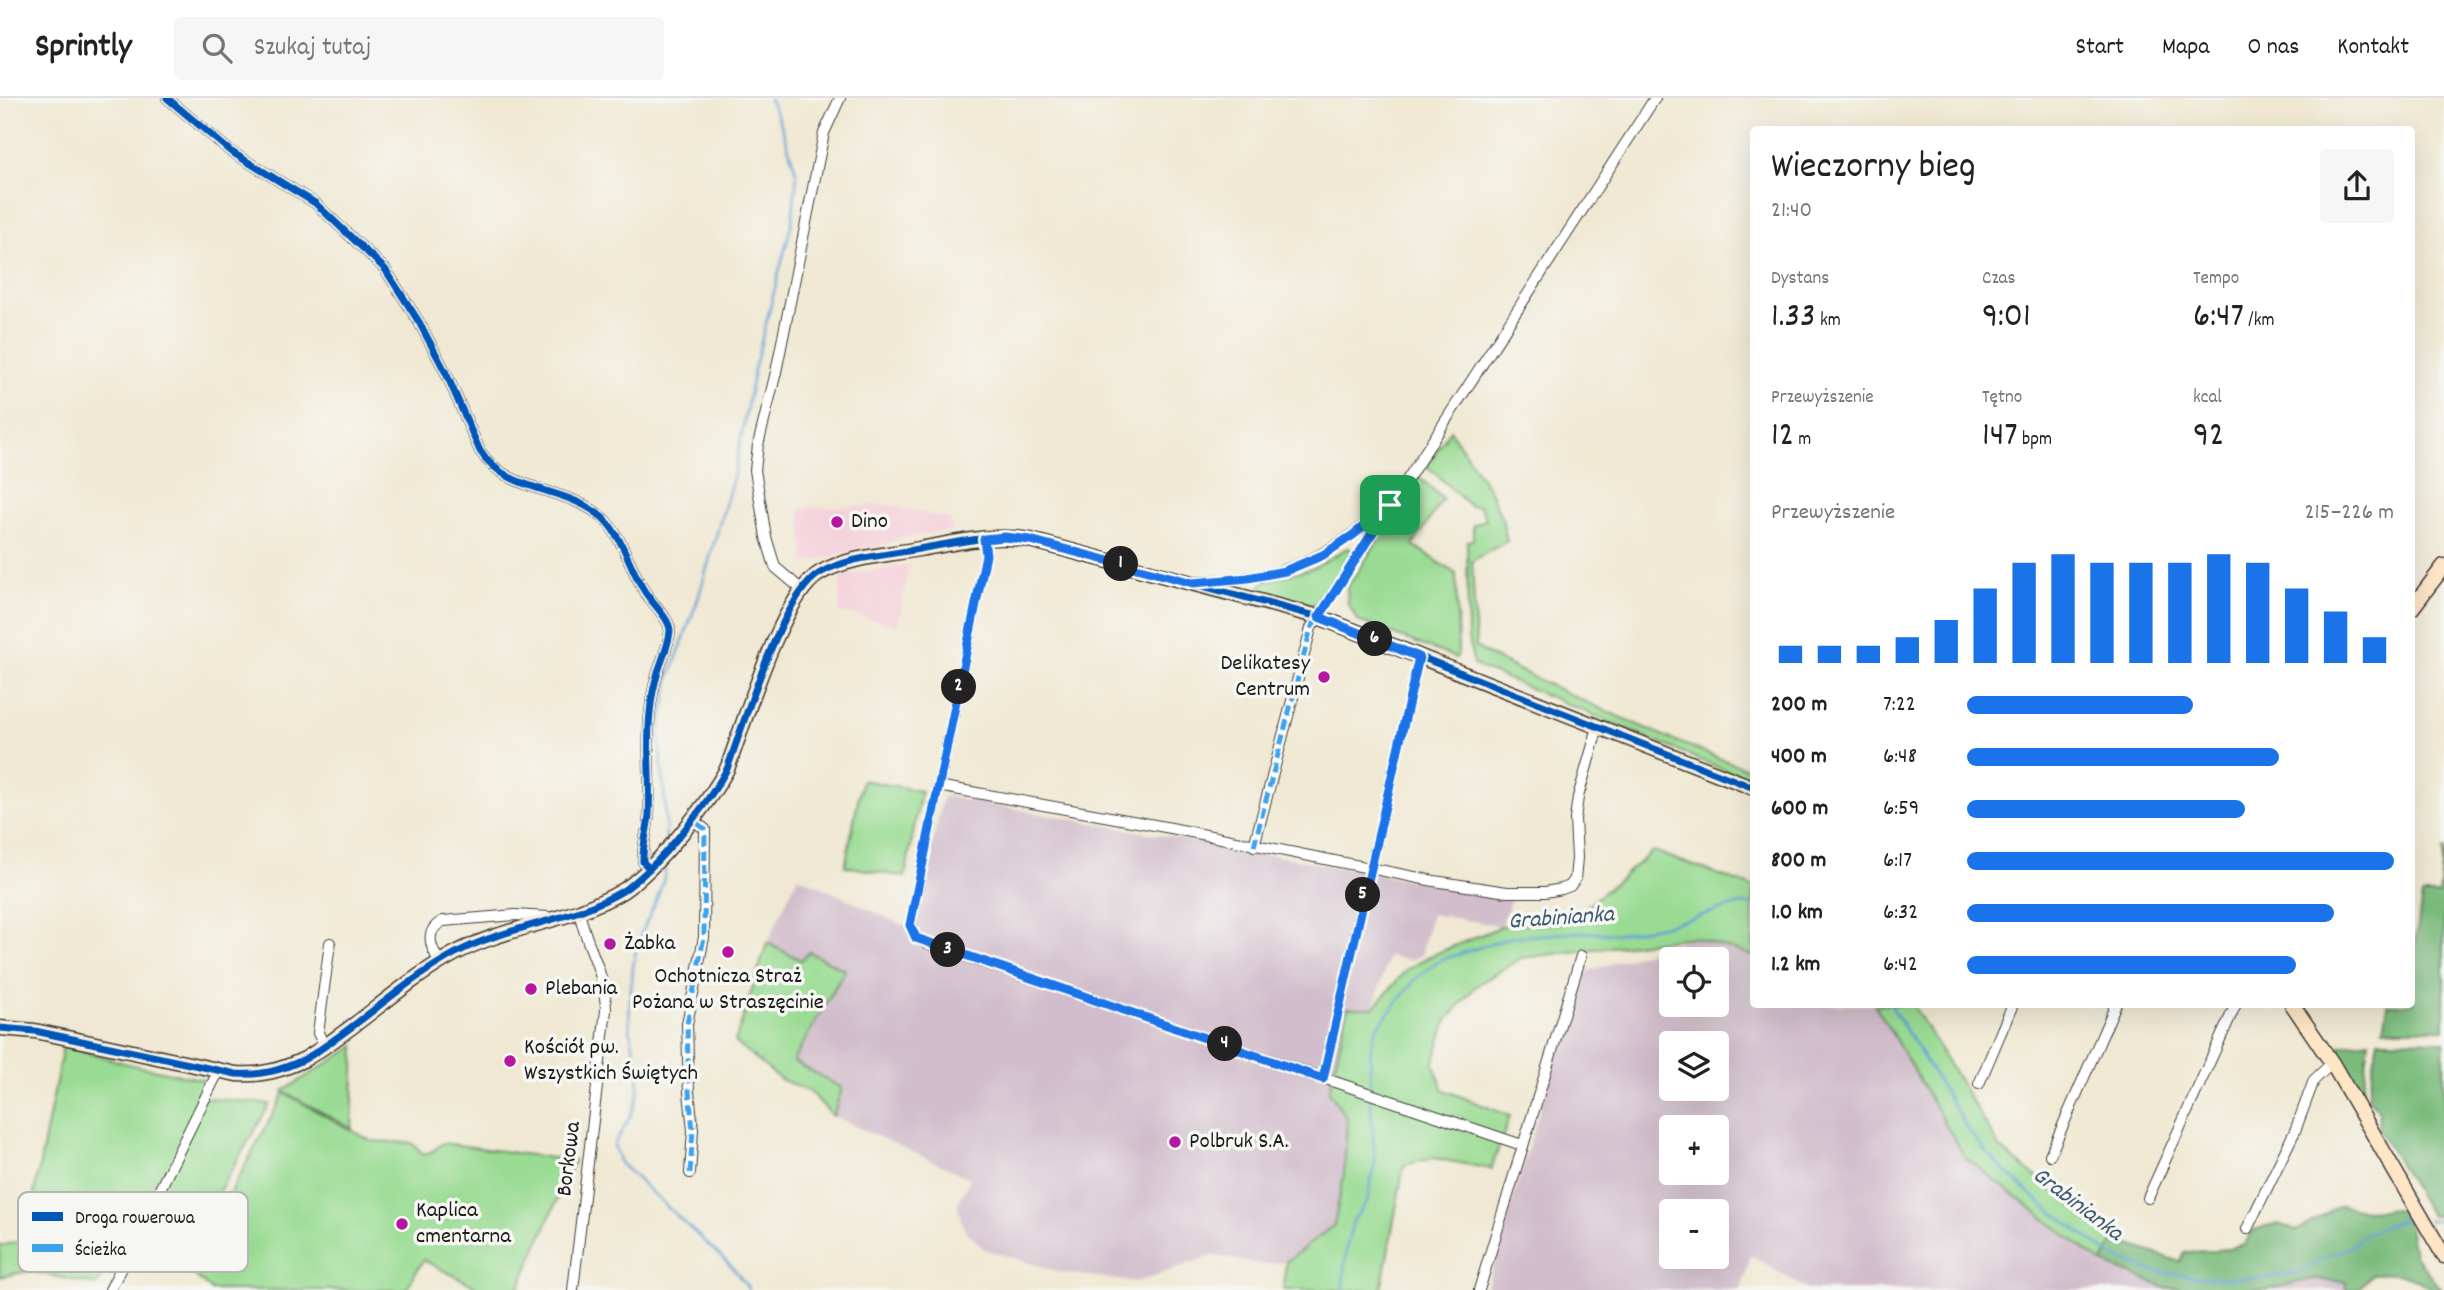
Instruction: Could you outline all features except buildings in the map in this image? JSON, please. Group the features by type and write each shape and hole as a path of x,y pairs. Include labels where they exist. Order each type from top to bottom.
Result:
{"street":[{"path":"167,98 230,152 315,203 385,269 419,322 488,463 508,479 570,499 592,510 604,519 616,535 634,575 654,607 667,620 670,629 657,675 650,714 649,813 642,853 643,862 653,864"},
{"path":"801,589 775,567 764,525 756,480 756,461 824,134 840,98"},
{"path":"1254,846 1311,628 1655,98"},
{"path":"1193,583 1248,578 1285,571 1304,564 1353,535 1390,505"},
{"path":"0,1028 61,1036 218,1072 261,1074 285,1068 325,1047 440,962 482,941 579,911 624,890 653,864 710,798 727,769 782,625 801,589 822,571 842,564 984,539 1005,537 1030,540 1319,617 1750,786"},
{"path":"984,539 986,555 910,925 916,938 1354,1090 1522,1145"},
{"path":"2415,604 2444,566"},
{"path":"1323,1079 1419,657"},
{"path":"938,786 1507,892 1545,892 1562,890 1570,886 1575,879 1575,819 1578,797 1598,727"},
{"path":"690,822 705,829 705,927 687,1024 693,1130 690,1173"},
{"name":"Borkowa","path":"573,1290 606,1010 604,982 594,951 582,928 579,911"},
{"path":"440,962 432,948 430,937 435,926 443,921 515,915 555,918"},
{"path":"325,1047 318,1033 330,943"},
{"path":"1479,1290 1581,956"},
{"path":"1979,1084 2011,1008"},
{"path":"2050,1155 2114,1008"},
{"path":"2148,1198 2233,1008"},
{"path":"2295,1008 2332,1063 2442,1252"},
{"path":"2247,1229 2295,1131 2314,1080 2332,1063"},
{"path":"159,1192 218,1072"},
{"path":"110,1290 119,1272"}],"shaded area":[{"path":"889,505 950,519 952,530 902,538 877,547 805,562 800,508"},
{"path":"909,565 898,626 839,612 841,575"},
{"path":"943,796 1511,898 1502,926 1431,914 1421,956 1410,960 1388,956 1374,1008 1329,1091 1347,1119 1344,1175 1334,1225 1286,1262 1263,1265 1214,1255 1137,1282 1063,1273 984,1249 965,1230 958,1203 970,1178 833,1116 841,1088 793,1061 802,960 767,943 798,876 902,925 915,921"},
{"path":"1693,937 1725,947 1662,947"},
{"path":"1659,948 1659,1017 1729,1017 1729,948 1750,955 1750,1008 1877,1008 1965,1157 2102,1263 2164,1287 2190,1290 1808,1290 1751,1255 1741,1290 1486,1290 1580,974"},
{"path":"2312,1279 2346,1282 2345,1290 2266,1290"}],"green space":[{"path":"1450,430 1489,489 1502,519 1507,541 1472,561 1476,646 1518,670 1584,701 1750,770 1750,781 1474,665 1468,637 1467,541 1473,540 1473,525 1486,520 1480,506 1470,506 1427,466"},
{"path":"1419,477 1443,499 1413,545 1456,574 1456,658 1358,621 1348,604 1347,588"},
{"path":"1347,548 1352,550 1352,554 1317,604 1311,605 1261,591 1260,587 1264,582 1313,568"},
{"path":"862,780 921,791 905,877 845,866"},
{"path":"2444,849 2444,1029 2384,1029 2388,1008 2415,1008 2415,946 2422,895 2439,895"},
{"path":"1653,851 1750,886 1750,955 1693,937 1521,958 1476,986 1447,1020 1433,1064 1444,1090 1510,1116 1491,1169 1434,1158 1404,1165 1381,1290 1283,1290 1286,1262 1334,1225 1344,1175 1347,1119 1329,1091 1348,1008 1374,1008 1406,970 1428,957 1502,926 1568,922"},
{"path":"767,943 801,960 809,952 845,970 793,1061 842,1088 833,1116 810,1092 780,1079 735,1042"},
{"path":"1877,1008 1915,1008 2000,1148 2115,1240 2102,1263 1965,1157"},
{"path":"2378,1040 2444,1041 2444,1215 2430,1215 2378,1128 2379,1111 2368,1098"},
{"path":"2369,1041 2363,1091 2353,1086 2337,1054 2340,1046"},
{"path":"63,1046 132,1065 205,1080 198,1097 270,1104 219,1192 34,1192"},
{"path":"355,1046 352,1129 283,1091"},
{"path":"284,1093 371,1141 412,1143 423,1154 431,1152 443,1143 574,1161 518,1290 483,1290 423,1260 406,1290 211,1290 191,1272 248,1272 248,1192 231,1192"},
{"path":"2341,1205 2366,1211 2399,1209 2409,1227 2414,1254 2442,1290 2411,1277 2386,1273 2372,1274 2358,1290 2346,1290 2346,1282 2312,1279 2266,1290 2190,1290 2164,1287 2102,1263 2115,1240 2180,1262 2185,1252 2215,1251 2245,1244 2253,1230 2279,1224 2296,1231"},
{"path":"18,1242 18,1272 24,1272 0,1277 0,1246"},
{"path":"34,1272 106,1272 97,1285"}],"waterway":[{"path":"666,841 659,738 670,676 698,599 734,474 754,370 792,222 797,175 782,127 769,98"},
{"path":"666,858 663,883 638,942 633,970 630,1029 639,1084 637,1099 614,1145 620,1163 732,1267 748,1290"},
{"name":"Grabinianka","path":"1370,1090 1371,1047 1376,1029 1417,977 1441,960 1512,937 1583,932 1618,934 1667,925 1741,904 1750,905"},
{"name":"Grabinianka","path":"1892,1008 1971,1134 1994,1161 2043,1205 2111,1255 2152,1271 2209,1278 2266,1278 2302,1271 2326,1256 2350,1247 2365,1234 2402,1220 2417,1220"},
{"name":"Grabinianka","path":"1342,1290 1347,1245 1353,1221 1367,1202 1375,1161 1370,1097"},
{"name":"Grabinianka","path":"2427,1220 2444,1220"}],"marked path":[{"path":"1254,846 1311,628 1319,617"},
{"path":"690,1173 693,1130 687,1024 704,937 705,829 692,820"}],"cycle path":[{"path":"167,98 230,151 315,203 385,269 419,322 446,373 480,451 492,465 522,483 588,507 603,518 616,534 640,583 664,616 670,631 655,682 650,713 649,814 643,856 643,862 649,868"},
{"path":"0,1028 35,1031 236,1074 271,1071 305,1059 343,1034 416,978 454,954 500,935 597,904 624,890 652,866 695,817 727,769 778,632 806,586 820,573 855,560 974,540 1030,540 1319,617 1750,786"}],"place":[{"name":"Dino","path":"837,522"},
{"name":"Delikatesy Centrum","path":"1324,677"},
{"name":"Żabka","path":"610,944"},
{"name":"Ochotnicza Straż Pożana w Straszęcinie","path":"728,952"},
{"name":"Plebania","path":"531,989"},
{"name":"Kościół pw. Wszystkich Świętych","path":"510,1061"},
{"name":"Polbruk S.A.","path":"1175,1142"},
{"name":"Kaplica cmentarna","path":"402,1224"}],"route":[{"path":"1390,505 1319,617 1419,657 1323,1079 916,938 910,925 986,555 984,539 1005,537 1030,540 1193,583 1248,578 1285,571 1304,564 1353,535 1390,505"}]}
